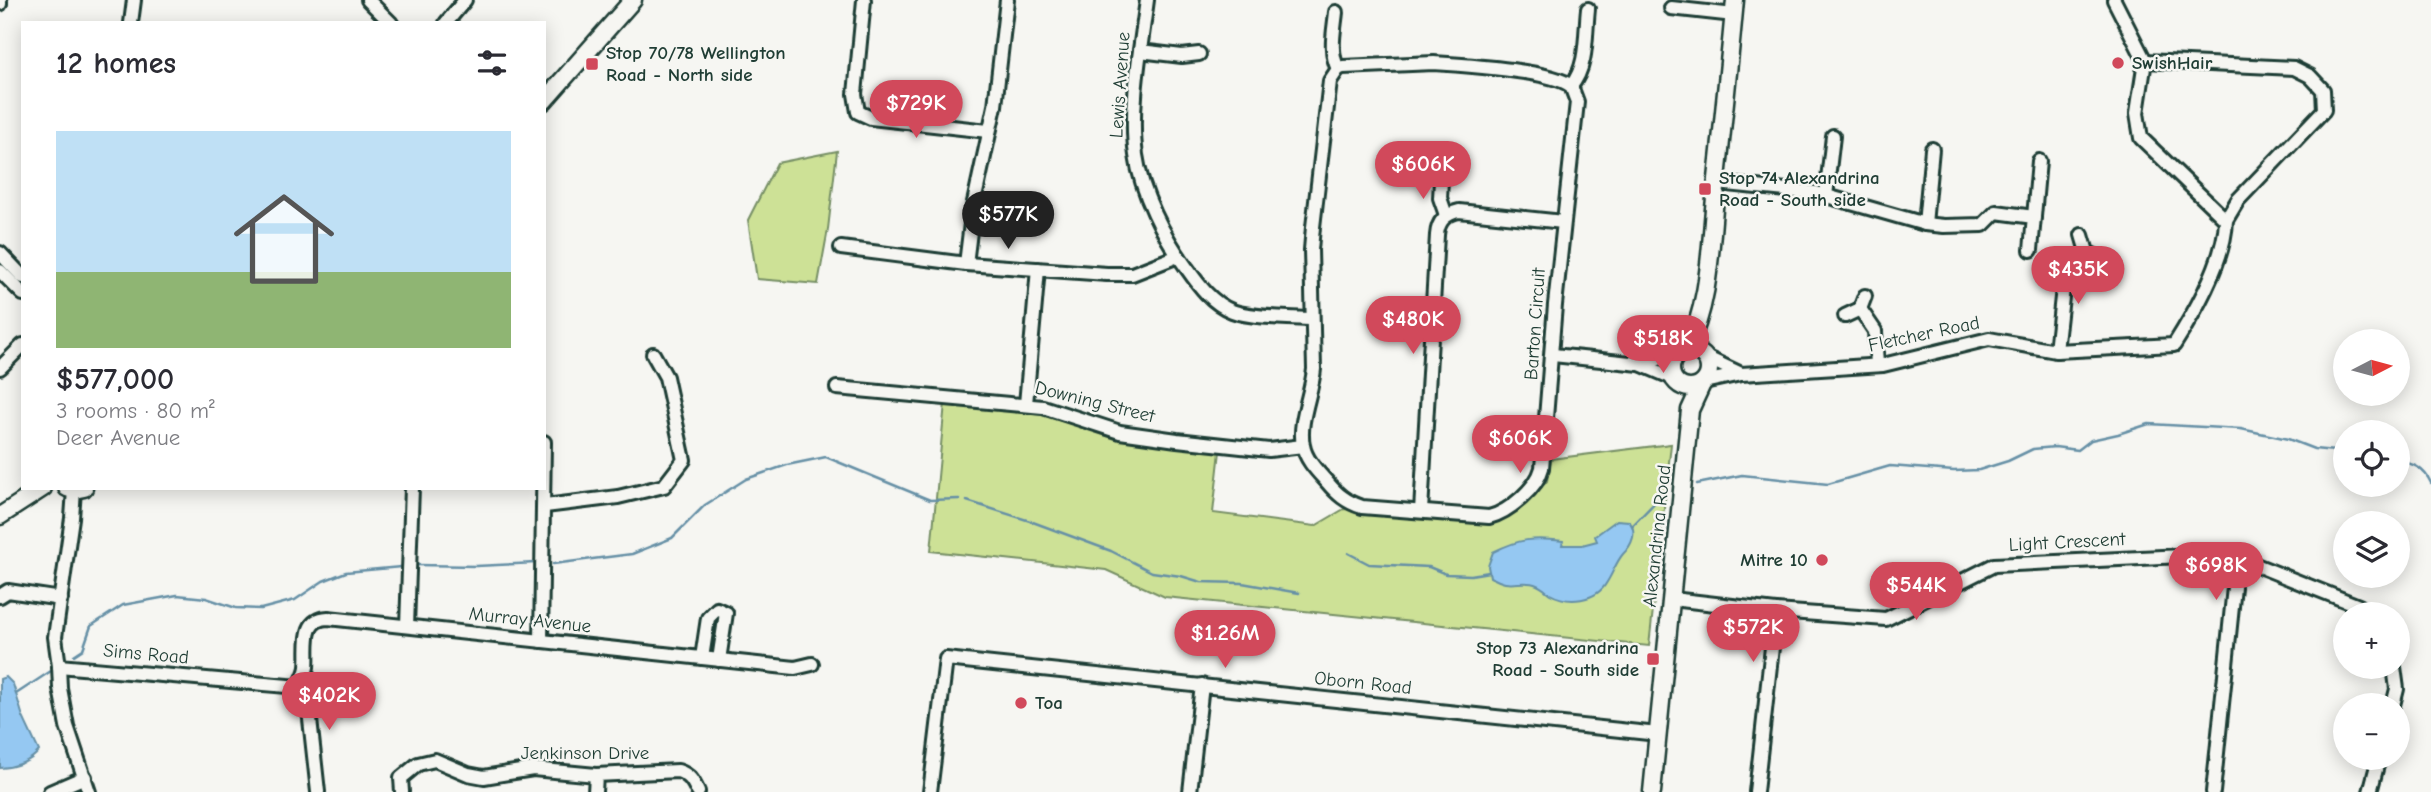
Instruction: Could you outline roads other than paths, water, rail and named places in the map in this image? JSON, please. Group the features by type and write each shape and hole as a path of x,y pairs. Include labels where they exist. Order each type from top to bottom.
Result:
{"main road":[{"path":"546,99 633,0"},
{"path":"1675,381 1686,388 1703,383 1708,372 1692,354 1693,336 1709,264 1734,7"},
{"path":"1690,410 1675,381 1671,366 1692,354"},
{"name":"Alexandrina Road","path":"1652,792 1690,410 1703,383"},
{"path":"0,516 40,490"}],"street":[{"path":"131,21 134,0"},
{"path":"368,0 389,21"},
{"path":"448,21 465,0"},
{"path":"864,0 855,94 858,112 870,118 988,131"},
{"path":"966,264 973,207 995,106 1007,0"},
{"name":"Lewis Avenue","path":"1147,0 1140,51 1134,138 1136,156 1145,192 1178,256 1207,294 1233,311 1312,319"},
{"path":"2114,0 2145,61 2137,113 2141,138 2226,220 2238,200 2324,110 2323,90 2310,76 2294,68 2145,61"},
{"path":"1671,8 1734,7"},
{"path":"1303,446 1304,420 1314,369 1313,227 1330,81 1338,69 1354,66 1434,63 1486,66 1559,79 1571,86 1579,78 1582,68 1588,9"},
{"path":"1336,12 1332,49 1338,69"},
{"path":"1140,51 1182,56 1199,54"},
{"name":"Barton Circuit","path":"1303,446 1317,471 1346,501 1362,507 1492,516 1535,484 1542,468 1563,222 1577,102 1571,86"},
{"path":"1826,196 1833,136"},
{"path":"1925,224 1932,149"},
{"path":"2031,250 2039,161"},
{"path":"1441,181 1440,198 1446,215"},
{"path":"1717,183 1826,196 1925,224 1983,225 1996,212 2034,217"},
{"path":"1422,511 1437,235 1440,222 1446,215 1459,211 1563,222"},
{"name":"Fletcher Road","path":"1703,383 1741,374 1877,365 1989,339 2056,351 2174,345 2194,313 2226,239 2226,220"},
{"path":"2082,235 2087,252 2101,259"},
{"path":"841,248 966,264 1132,274 1178,256"},
{"path":"2056,351 2064,279 2078,259 2087,252"},
{"path":"0,253 21,275"},
{"path":"1026,404 1038,269"},
{"path":"0,271 21,292"},
{"path":"1845,316 1860,309 1866,296"},
{"path":"1860,309 1875,331 1877,365"},
{"path":"0,368 21,347"},
{"path":"545,506 618,497 664,486 684,460 666,377 653,354"},
{"path":"1553,355 1640,364 1692,354"},
{"name":"Fletcher Road","path":"1692,354 1741,374"},
{"path":"1640,364 1675,381"},
{"name":"Downing Street","path":"836,388 1026,404 1064,412 1120,432 1269,450 1303,446"},
{"path":"75,490 55,637 67,726 89,792"},
{"path":"407,626 411,490"},
{"path":"541,640 545,490"},
{"name":"Light Crescent","path":"1672,599 1776,611 1886,619 1994,565 2204,555 2217,559 2229,570"},
{"path":"2213,792 2234,587 2229,570 2256,565 2350,602"},
{"path":"0,596 8,591 61,599"},
{"path":"702,658 708,618 717,609 726,613 719,660"},
{"path":"1756,792 1776,611"},
{"name":"Murray Avenue","path":"299,687 307,670 308,632 311,624 319,618 794,668 812,664"},
{"name":"Oborn Road","path":"930,792 946,659 1658,734"},
{"name":"Sims Road","path":"59,666 299,687"},
{"path":"1190,792 1202,685"},
{"path":"299,687 307,698 318,792"},
{"name":"Jenkinson Drive","path":"401,792 401,778 411,768 435,760 468,774 484,777 533,769 596,775 678,771 692,779 698,792"},
{"path":"2370,792 2376,770"},
{"path":"596,775 596,792"},
{"path":"50,792 85,777"}],"water":[{"path":"1617,520 1629,521 1632,525 1631,543 1618,560 1609,579 1596,594 1581,599 1565,599 1533,584 1505,583 1490,577 1488,566 1493,552 1535,539 1563,541 1562,545 1582,545 1597,541 1595,536"},
{"path":"6,677 13,684 23,717 39,751 21,764 0,768 0,679"}],"waterway":[{"path":"1697,484 1742,475 1828,484 1890,466 1954,471 1979,470 2008,461 2033,449 2055,447 2078,450 2091,440 2149,424 2241,429 2288,439 2314,449 2333,451"},
{"path":"553,564 632,554 672,538 705,505 746,479 787,465 826,457 930,500 959,499"},
{"path":"2410,464 2418,467 2431,483"},
{"path":"1633,525 1664,493"},
{"path":"967,501 1111,551 1152,572 1201,582 1242,583 1299,593"},
{"path":"1348,553 1369,564 1429,567 1446,574 1471,575 1489,572"},
{"path":"417,565 536,563"},
{"path":"74,655 83,649 91,626 123,605 177,595 206,598 236,608 261,609 295,600 323,581 346,572 401,567"},
{"path":"16,694 54,669"}],"place":[{"name":"SwishHair","path":"2118,63"},
{"name":"Stop 70/78 Wellington Road - North side","path":"592,64"},
{"name":"Stop 74 Alexandrina Road - South side","path":"1705,189"},
{"name":"Mitre 10","path":"1822,560"},
{"name":"Stop 73 Alexandrina Road - South side","path":"1653,659"},
{"name":"Toa","path":"1021,703"}]}
